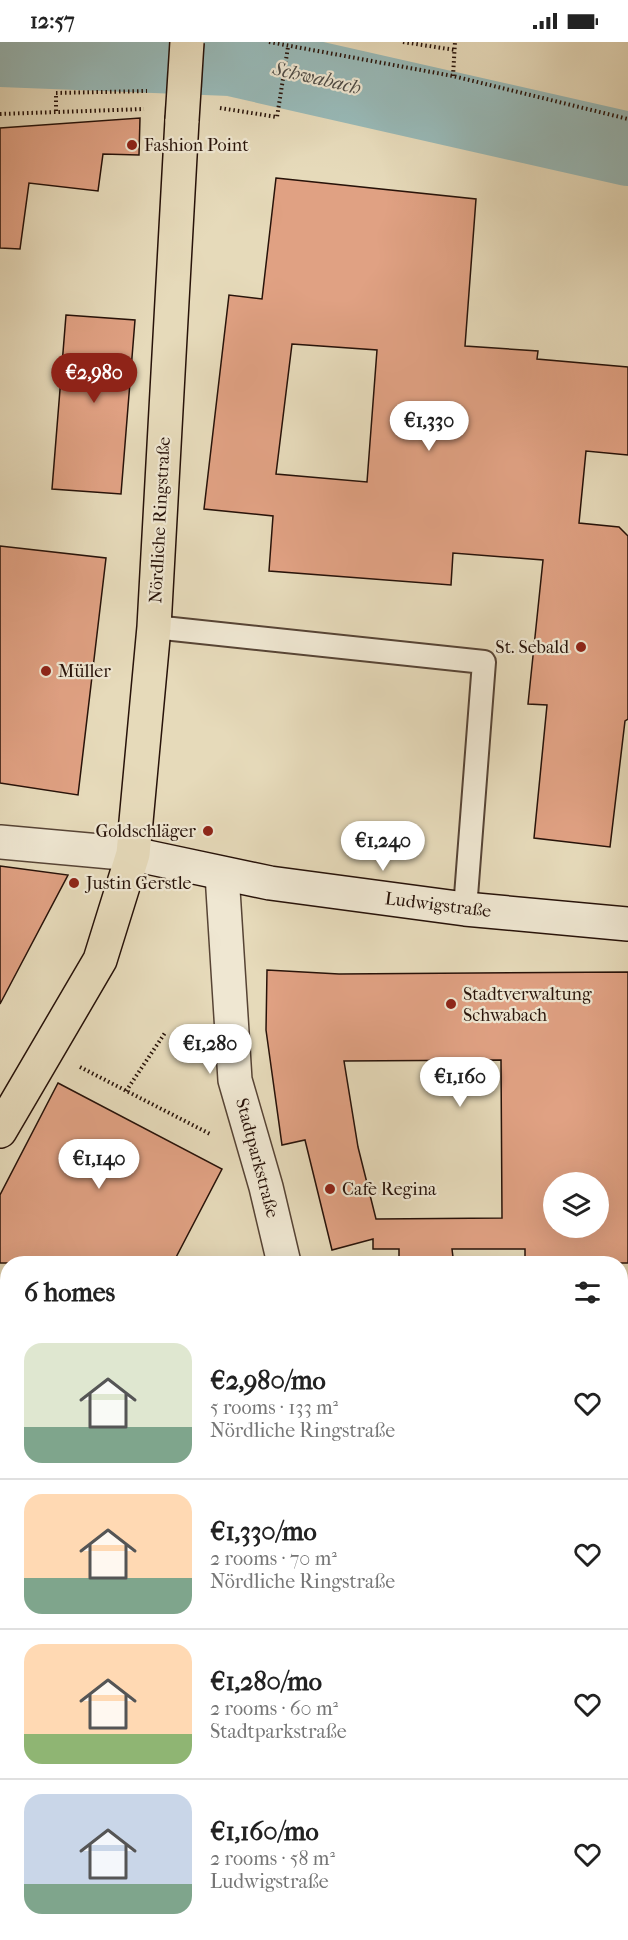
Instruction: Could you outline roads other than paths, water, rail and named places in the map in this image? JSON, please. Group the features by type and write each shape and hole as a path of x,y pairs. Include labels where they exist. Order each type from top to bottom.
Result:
{"main road":[{"name":"Nördliche Ringstraße","path":"0,1131 99,960 133,854 196,114 187,42"}],"street":[{"name":"Ludwigstraße","path":"0,842 133,854 270,883 465,909 628,924"},
{"name":"Stadtparkstraße","path":"222,874 236,1080 282,1256"}],"lane":[{"path":"154,627 484,662 465,909"}],"waterway":[{"name":"Schwabach","path":"0,50 231,59 628,149"}],"place":[{"name":"Fashion Point","path":"132,145"},
{"name":"St. Sebald","path":"581,647"},
{"name":"Müller","path":"46,671"},
{"name":"Goldschläger","path":"208,831"},
{"name":"Justin Gerstle","path":"74,883"},
{"name":"Stadtverwaltung Schwabach","path":"451,1004"},
{"name":"Cafe Regina","path":"330,1189"}]}
